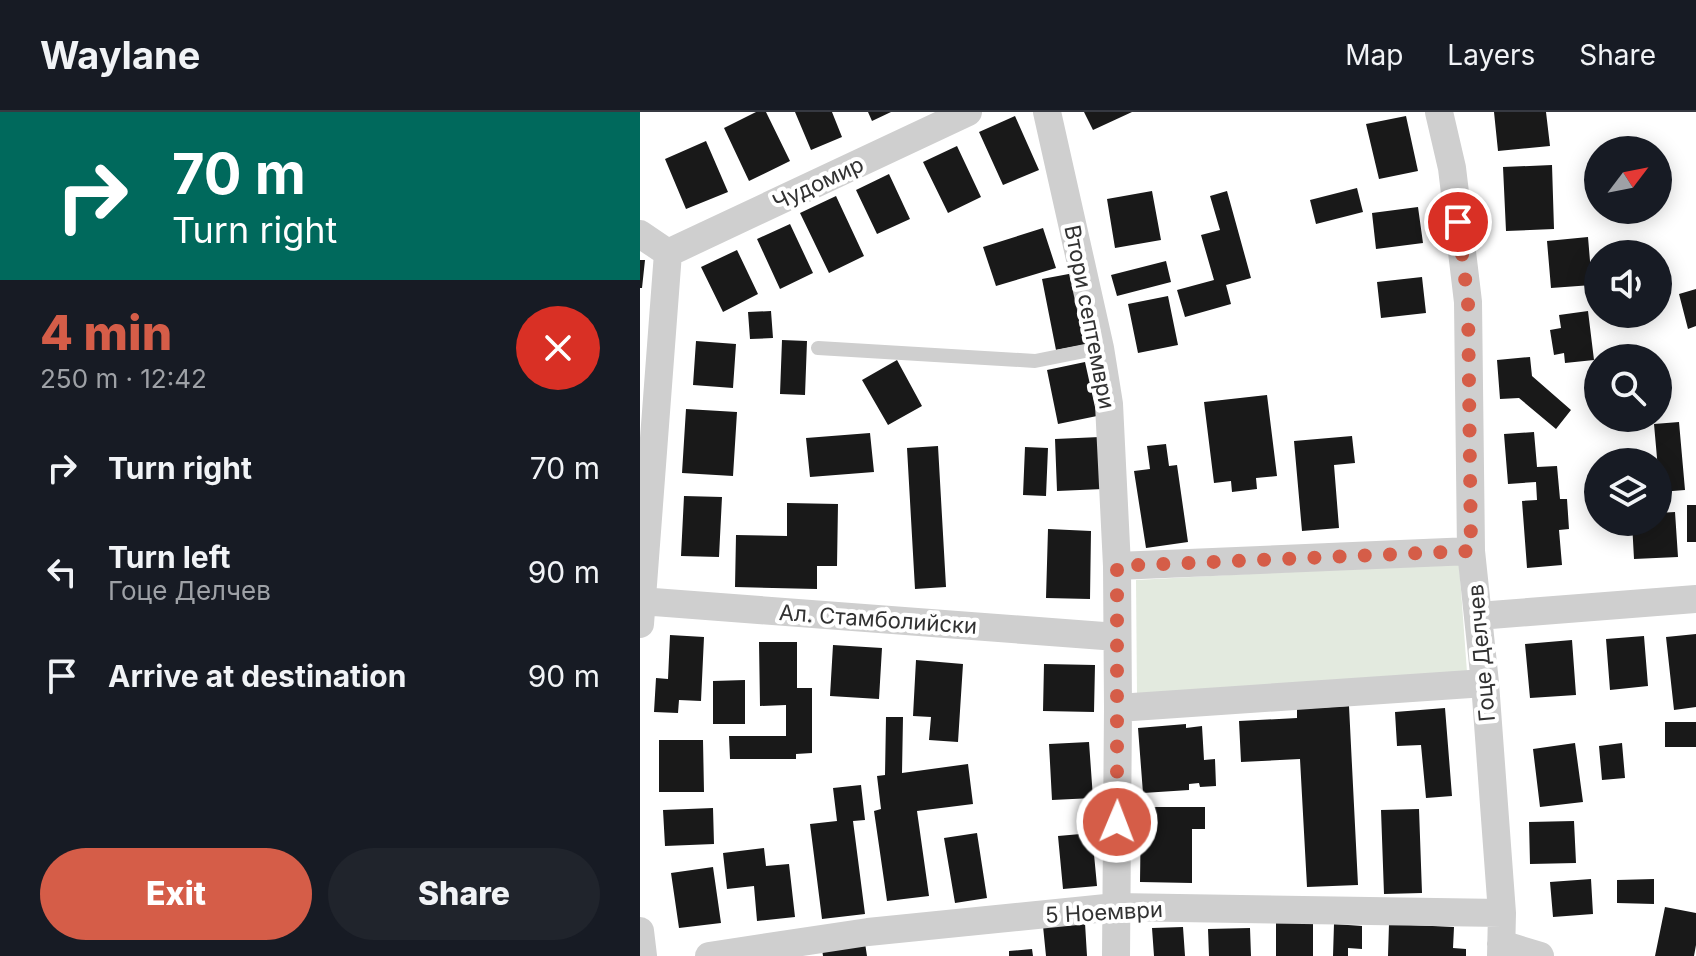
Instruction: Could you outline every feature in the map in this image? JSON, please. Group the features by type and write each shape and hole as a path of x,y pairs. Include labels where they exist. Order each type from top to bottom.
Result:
{"street":[{"name":"Чудомир","path":"668,253 968,112"},
{"name":"Втори септември","path":"1047,112 1100,348 1109,404 1117,566 1116,956"},
{"name":"Гоце Делчев","path":"1439,112 1452,168 1468,302 1471,551 1485,683 1502,913 1501,950"},
{"path":"640,234 668,253 641,608"},
{"path":"1117,566 1471,551"},
{"path":"1478,616 1696,599"},
{"name":"Ал. Стамболийски","path":"641,608 1117,637"},
{"path":"1118,708 1485,683"},
{"name":"5 Ноември","path":"709,956 868,932 1116,907 1502,913"},
{"path":"640,931 643,956"},
{"path":"1501,950 1540,956"}],"lane":[{"path":"818,348 1035,361 1100,348"}],"shaded area":[{"path":"1459,563 1467,672 1137,694 1136,580"}],"building":[{"path":"756,112 766,112 790,161 749,181 724,128"},
{"path":"795,112 832,112 842,137 811,150"},
{"path":"868,112 891,112 872,121"},
{"path":"1084,112 1132,112 1093,130"},
{"path":"1494,112 1546,112 1550,146 1498,151"},
{"path":"1015,116 1039,170 1003,185 979,132"},
{"path":"1406,116 1418,171 1379,179 1366,124"},
{"path":"706,141 728,192 686,209 665,159"},
{"path":"957,146 981,197 948,213 923,162"},
{"path":"1552,165 1554,229 1506,231 1503,167"},
{"path":"889,174 910,219 877,234 856,190"},
{"path":"1357,188 1363,212 1316,224 1310,200"},
{"path":"1152,191 1161,240 1115,248 1107,199"},
{"path":"1227,191 1251,278 1226,285 1231,304 1185,317 1177,290 1214,280 1201,235 1220,230 1210,196"},
{"path":"836,196 864,256 829,273 800,213"},
{"path":"1418,207 1423,243 1376,249 1372,213"},
{"path":"790,224 813,273 780,289 757,239"},
{"path":"1043,228 1056,268 996,286 983,247"},
{"path":"1588,237 1588,240 1584,240 1584,286 1551,288 1547,241"},
{"path":"737,250 758,294 723,312 701,267"},
{"path":"640,260 645,260 642,288 640,288"},
{"path":"1166,261 1171,282 1117,296 1111,275"},
{"path":"1074,273 1088,344 1056,350 1042,279"},
{"path":"1422,277 1426,313 1381,318 1377,282"},
{"path":"1696,289 1696,326 1688,329 1679,294"},
{"path":"1168,296 1178,345 1138,353 1128,304"},
{"path":"771,311 773,338 750,339 748,312"},
{"path":"1584,312 1584,328 1590,328 1592,344 1584,344 1584,361 1565,363 1564,353 1554,355 1550,330 1561,328 1559,315"},
{"path":"782,340 807,341 805,395 780,394"},
{"path":"696,341 736,344 733,388 693,385"},
{"path":"1530,357 1532,376 1571,410 1556,429 1519,398 1500,399 1497,360"},
{"path":"897,360 922,406 888,425 862,380"},
{"path":"1085,362 1097,416 1058,424 1047,370"},
{"path":"1267,395 1277,476 1256,478 1257,489 1232,492 1231,481 1214,483 1204,402"},
{"path":"686,409 737,412 733,476 682,473"},
{"path":"1679,422 1685,490 1672,491 1672,448 1656,448 1655,432 1672,432 1672,423"},
{"path":"1534,432 1537,467 1557,466 1560,499 1567,499 1569,529 1559,530 1562,565 1527,568 1522,501 1537,500 1536,482 1508,484 1504,434"},
{"path":"870,433 874,472 810,477 806,438"},
{"path":"1352,436 1355,463 1334,465 1339,528 1302,531 1294,441"},
{"path":"1100,437 1103,489 1057,491 1055,439"},
{"path":"1166,444 1169,466 1177,465 1188,542 1146,548 1134,471 1150,469 1147,446"},
{"path":"938,446 946,587 915,589 907,448"},
{"path":"1025,447 1048,448 1046,496 1023,495"},
{"path":"684,496 722,497 719,557 681,556"},
{"path":"787,503 838,504 837,566 817,566 817,589 735,587 736,535 787,536"},
{"path":"1687,505 1696,505 1696,542 1687,542"},
{"path":"1672,512 1675,512 1678,557 1634,559 1633,536 1672,536"},
{"path":"1048,529 1091,531 1090,599 1046,598"},
{"path":"1696,634 1696,707 1674,710 1666,637"},
{"path":"670,635 704,637 701,701 679,700 678,713 654,712 656,678 668,679"},
{"path":"1644,636 1648,686 1610,690 1606,639"},
{"path":"1572,640 1576,695 1530,698 1525,644"},
{"path":"759,642 797,642 797,688 812,688 812,753 796,754 796,759 730,759 729,736 786,736 786,705 760,706"},
{"path":"833,645 882,648 879,699 830,696"},
{"path":"916,660 963,664 958,742 929,740 931,717 913,716"},
{"path":"1044,664 1095,665 1094,712 1043,711"},
{"path":"745,680 745,724 713,724 713,681"},
{"path":"1349,706 1358,885 1307,887 1300,759 1241,762 1239,721 1297,718 1297,709"},
{"path":"1445,708 1452,796 1426,798 1421,745 1397,746 1395,712"},
{"path":"886,717 903,717 902,773 968,764 973,804 917,811 929,896 887,901 874,811 881,809 877,776 885,775"},
{"path":"1665,722 1696,722 1696,747 1665,747"},
{"path":"1186,724 1186,728 1202,726 1204,760 1215,759 1216,786 1200,787 1199,783 1189,784 1189,790 1143,793 1138,728"},
{"path":"659,740 703,740 704,792 659,792"},
{"path":"1089,742 1093,798 1052,800 1049,744"},
{"path":"1575,743 1583,802 1540,807 1533,749"},
{"path":"1622,743 1625,778 1602,780 1599,746"},
{"path":"861,785 865,820 853,821 865,914 822,919 810,824 837,821 833,788"},
{"path":"1141,807 1205,807 1205,829 1192,829 1192,883 1140,882"},
{"path":"713,808 714,844 665,846 663,810"},
{"path":"1419,809 1422,893 1384,894 1381,810"},
{"path":"1574,821 1576,863 1530,864 1529,822"},
{"path":"977,833 987,898 955,903 944,838"},
{"path":"1092,833 1097,886 1063,889 1058,836"},
{"path":"764,848 766,866 789,864 795,917 757,921 754,886 727,889 723,853"},
{"path":"713,867 721,923 679,928 671,873"},
{"path":"1591,879 1593,914 1553,917 1550,882"},
{"path":"1654,879 1654,904 1617,903 1617,880"},
{"path":"1665,907 1696,913 1694,956 1655,956"},
{"path":"1276,919 1313,919 1313,956 1276,956"},
{"path":"1085,923 1087,956 1046,956 1043,926"},
{"path":"1334,924 1362,926 1362,949 1348,948 1348,956 1333,956"},
{"path":"1389,924 1454,927 1453,948 1466,949 1466,956 1388,956"},
{"path":"1183,927 1185,956 1154,956 1152,928"},
{"path":"1250,928 1251,956 1209,956 1208,929"},
{"path":"865,943 867,956 823,956 822,949"},
{"path":"1032,949 1033,956 1009,956 1009,951"}],"route":[{"path":"1117,822 1117,566 1471,551 1468,302 1458,222"}]}
